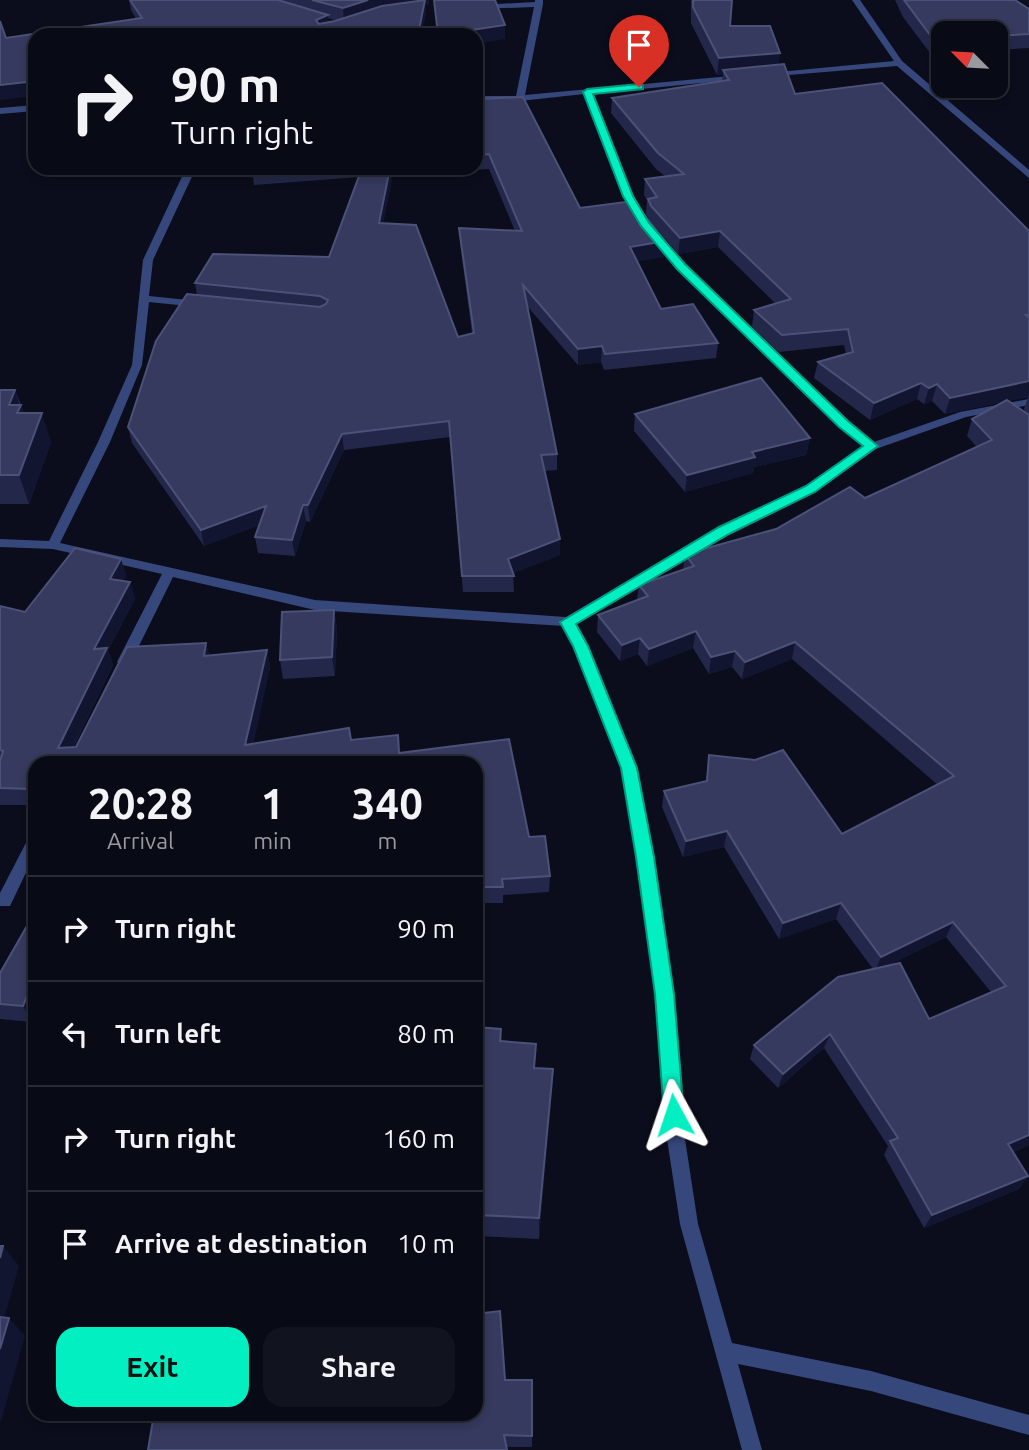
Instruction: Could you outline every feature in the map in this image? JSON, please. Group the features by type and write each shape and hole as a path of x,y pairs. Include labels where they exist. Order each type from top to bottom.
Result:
{"street":[{"path":"856,0 900,63 1029,175"},
{"path":"463,7 539,2 520,98"},
{"path":"764,75 900,63"},
{"path":"483,99 520,98 750,76"},
{"path":"587,92 628,196 645,224 681,267 843,424 872,446"},
{"path":"0,111 28,109"},
{"path":"54,545 104,442 136,365 148,260 188,175"},
{"path":"144,299 212,306"},
{"path":"0,543 54,545 315,605 568,622 724,530 811,489 872,446 964,414 1029,402"},
{"path":"115,680 169,573"},
{"path":"568,622 629,768 645,857 664,994 677,1139 689,1224 752,1450"},
{"path":"4,901 28,853"},
{"path":"723,1352 871,1381 933,1396 1029,1425"}],"building":[{"path":"130,0 278,0 328,15 316,20 319,24 382,6 425,0 419,28 74,28 142,18"},
{"path":"312,0 368,0 343,8"},
{"path":"434,0 495,0 505,25 483,28 437,28"},
{"path":"693,0 732,0 730,26 770,26 780,53 719,58 693,7"},
{"path":"904,0 1015,0 1029,9 1029,34 1008,35 1008,21 931,21 931,36"},
{"path":"0,21 6,38 28,35 28,82 0,85"},
{"path":"784,64 795,94 882,83 1029,231 1029,315 1026,315 1029,318 1029,381 950,398 937,384 929,388 921,383 874,403 818,362 853,352 848,329 782,335 754,310 791,299 720,231 680,238 651,206 648,199 657,197 645,179 684,174 658,153 612,98 729,80 723,70"},
{"path":"523,97 580,208 633,201 665,241 630,247 661,309 693,304 718,343 605,354 602,346 578,349 523,285 557,454 541,455 560,539 508,559 514,576 462,576 449,421 342,434 308,505 303,505 292,540 255,537 266,506 201,530 128,427 156,341 187,294 320,307 328,300 320,296 195,283 213,254 329,257 359,175 389,175 379,223 416,225 458,337 474,333 459,228 522,231 489,154 483,154 483,99"},
{"path":"761,378 810,438 752,452 755,457 687,475 635,414"},
{"path":"0,390 15,390 9,405 21,405 17,413 42,413 19,475 0,475"},
{"path":"1007,400 1029,415 1029,1135 1008,1144 1028,1176 932,1215 890,1141 898,1138 830,1034 783,1074 754,1045 838,977 900,963 929,1019 1006,986 953,922 881,957 841,903 783,923 727,831 686,841 664,791 707,781 709,755 755,760 783,750 842,834 954,776 795,642 745,662 735,651 711,657 696,631 649,649 640,638 622,645 598,615 648,596 639,585 694,566 685,554 776,529 850,487 865,498 992,440 972,419"},
{"path":"75,548 121,559 110,579 130,582 94,649 107,648 58,748 76,747 127,647 206,643 204,656 267,650 245,745 349,728 351,740 398,735 399,753 509,739 529,837 545,836 550,876 502,879 503,887 483,887 483,756 28,756 28,789 0,788 0,761 3,751 0,750 0,606 25,612"},
{"path":"334,610 332,657 280,660 282,612"},
{"path":"28,924 28,994 23,1006 0,1004 0,973"},
{"path":"483,1028 501,1029 500,1041 536,1044 534,1068 553,1069 539,1218 483,1215"},
{"path":"500,1311 505,1380 532,1380 532,1436 504,1435 507,1450 148,1450 153,1421 483,1421 483,1313"},
{"path":"0,1317 9,1318 0,1349"}],"route":[{"path":"639,87 587,92 628,196 645,224 681,267 843,424 872,446 811,489 724,530 568,622 629,768 645,857 664,994 674,1115"}]}
